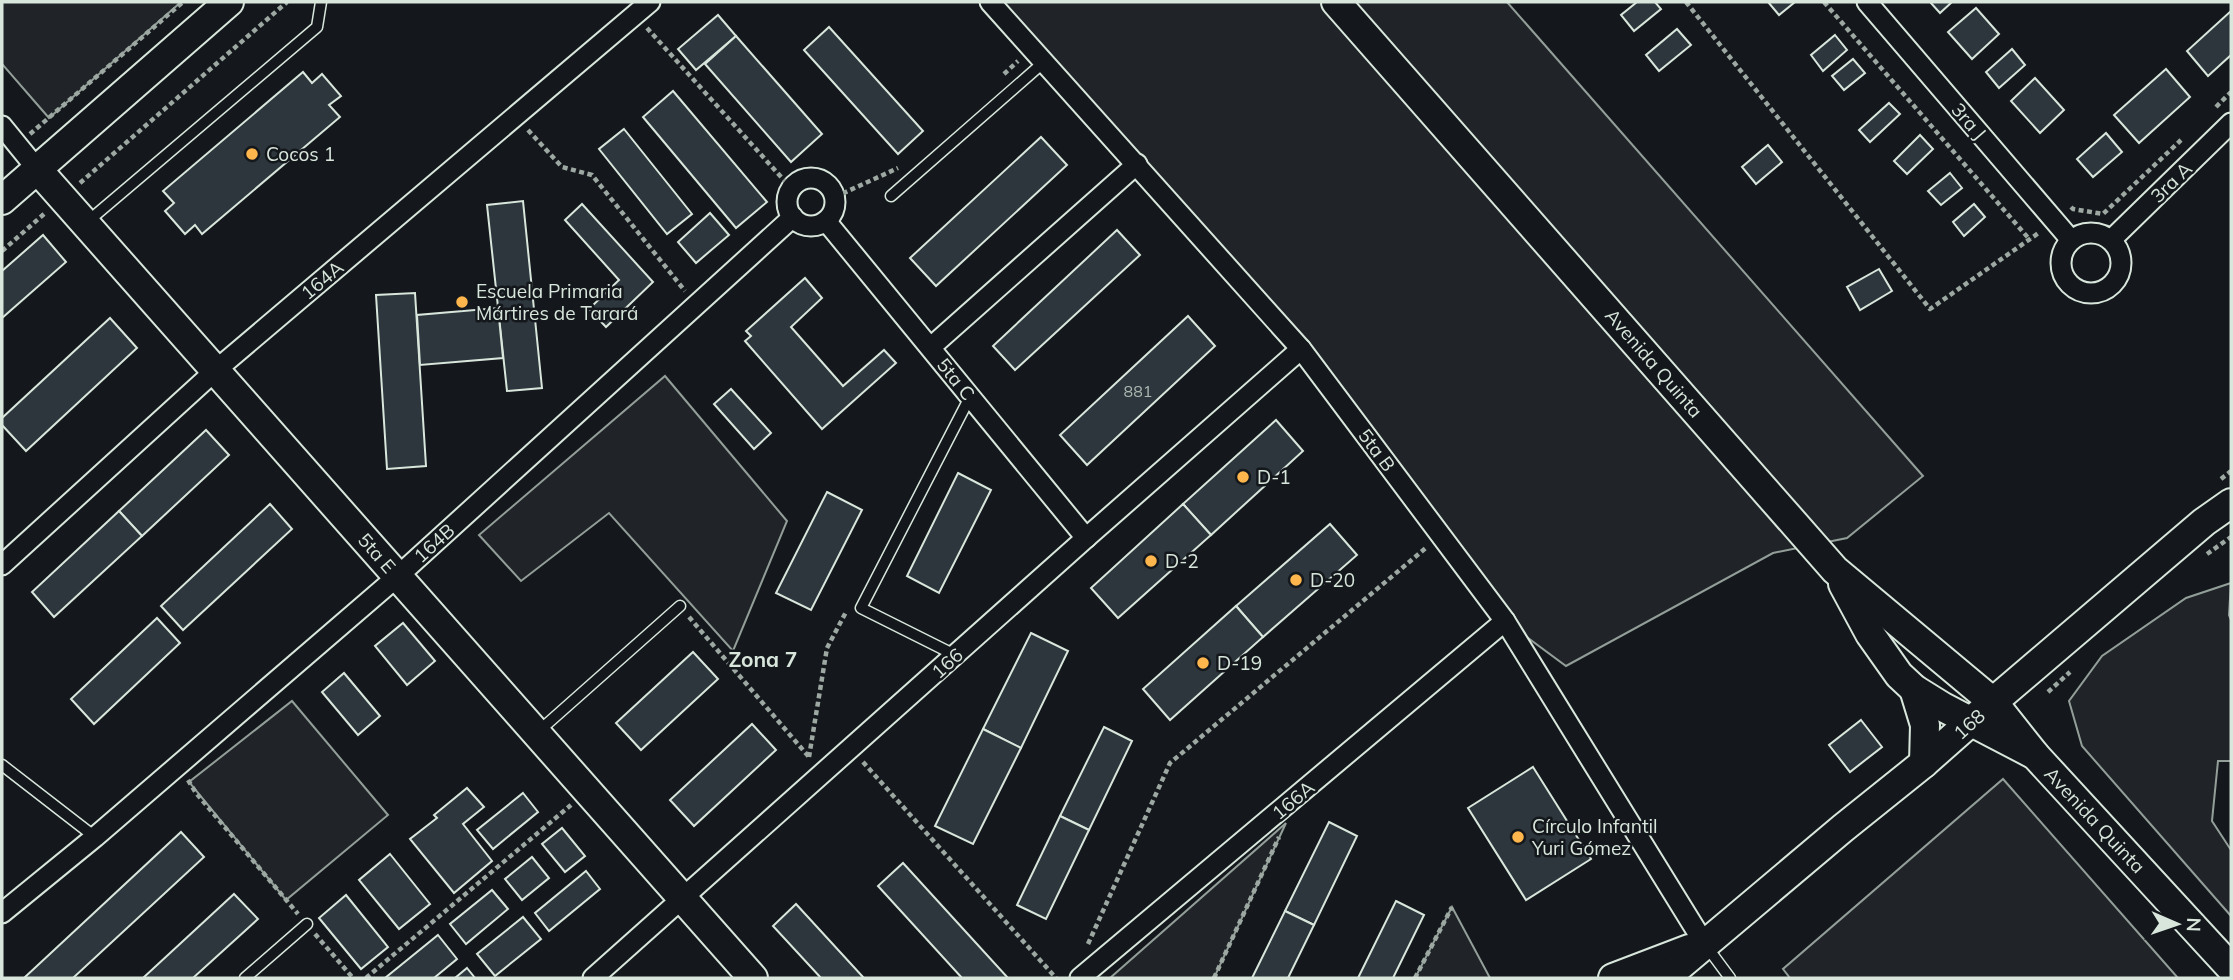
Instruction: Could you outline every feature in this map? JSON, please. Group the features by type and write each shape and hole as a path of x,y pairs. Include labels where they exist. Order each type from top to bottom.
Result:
{"main road":[{"path":"2,200 229,2"},
{"name":"Avenida Quinta","path":"1336,2 1835,570 1993,702 2035,755 2231,968"},
{"name":"5ta E","path":"37,169 753,978"},
{"name":"168","path":"1665,978 2231,503"},
{"path":"1835,570 1871,634 1899,675 1914,689 1925,725 1924,763"},
{"name":"Avenida Quinta","path":"1914,689 2035,755"},
{"name":"168","path":"1613,978 1704,943"}],"street":[{"name":"164A","path":"2,565 215,370 650,2"},
{"name":"5ta B","path":"990,2 1301,349 1505,621 1704,943"},
{"name":"3ra J","path":"1867,2 2071,240"},
{"name":"3ra A","path":"2111,240 2231,123"},
{"name":"5ta E","path":"2,126 37,169"},
{"path":"931,347 1137,164"},
{"path":"803,179 820,179 832,189 835,197 833,212 826,221 814,226 806,226 793,217 788,209 787,200 791,188 803,179"},
{"name":"164B","path":"2,913 398,576 793,217"},
{"name":"5ta C","path":"826,221 1086,538"},
{"path":"2087,232 2111,240 2121,258 2121,268 2110,286 2092,293 2083,292 2067,282 2061,256 2071,240 2087,232"},
{"name":"166","path":"593,978 1301,349"},
{"name":"166A","path":"1080,978 1505,621"}],"lane":[{"path":"85,223 317,27 321,2"},
{"path":"891,196 1038,55"},
{"path":"955,655 861,608 971,397"},
{"path":"537,733 680,607"},
{"path":"2,765 94,836"},
{"path":"245,978 307,923"},
{"path":"1704,943 1730,978"}],"path":[{"path":"17,145 183,2"},
{"path":"2,251 288,2"},
{"path":"1686,2 1930,309 2056,222"},
{"path":"1824,2 2030,240"},
{"path":"635,15 791,188"},
{"path":"1002,75 1038,55"},
{"path":"2211,111 2231,92"},
{"path":"515,116 562,167 592,175 696,306"},
{"path":"2064,199 2073,209 2103,214 2182,139"},
{"path":"835,197 902,166"},
{"path":"1083,953 1170,763 1441,536"},
{"path":"680,607 823,774"},
{"path":"851,748 1056,978"},
{"path":"178,764 196,793 353,978"},
{"path":"366,978 588,791"},
{"path":"1214,978 1280,835"},
{"path":"1415,978 1452,906"}],"shaded area":[{"path":"2,2 181,2 49,118 2,64"},
{"path":"990,2 1507,2 1923,476 1847,538 1773,553 1566,666 1505,621 1301,349"},
{"path":"665,376 787,521 733,651 609,513 521,581 479,535"},
{"path":"2231,583 2231,761 2218,761 2212,821 2231,850 2231,916 2082,746 2069,701 2102,656 2186,598"},
{"path":"292,701 388,815 286,900 189,782"},
{"path":"2003,779 2178,978 1790,978 1783,969"},
{"path":"1286,823 1214,978 1110,978"},
{"path":"1452,907 1490,978 1415,978"}],"building":[{"path":"1637,2 1655,2 1661,9 1634,31 1621,15"},
{"path":"1768,2 1795,2 1779,15"},
{"path":"1930,2 1952,2 1940,13"},
{"path":"1976,8 1999,34 1972,59 1948,32"},
{"path":"2231,11 2231,55 2208,76 2187,51"},
{"path":"718,15 736,36 696,70 678,49"},
{"path":"829,27 923,131 898,154 804,50"},
{"path":"1677,29 1691,45 1659,71 1646,55"},
{"path":"1835,35 1847,50 1823,71 1811,55"},
{"path":"736,36 822,134 791,162 705,64"},
{"path":"2012,49 2025,65 1999,88 1986,72"},
{"path":"1853,59 1865,73 1844,90 1832,76"},
{"path":"2166,69 2190,97 2139,143 2114,115"},
{"name":"Cocos 1","path":"303,72 312,83 322,74 341,96 329,105 340,117 202,234 195,225 185,234 165,211 174,203 163,191"},
{"path":"2035,78 2064,110 2040,133 2011,101"},
{"path":"673,91 767,202 736,228 643,117"},
{"path":"1889,103 1900,114 1870,142 1859,130"},
{"path":"624,129 692,214 667,234 599,149"},
{"path":"2106,133 2122,152 2093,177 2077,159"},
{"path":"1920,135 1933,149 1907,174 1894,161"},
{"path":"1041,137 1067,165 936,286 910,258"},
{"path":"1768,145 1782,162 1756,184 1742,167"},
{"path":"1950,173 1962,188 1941,205 1928,191"},
{"path":"523,201 542,388 507,391 487,205"},
{"path":"582,204 653,282 606,327 589,309 619,280 565,220"},
{"path":"1974,204 1985,217 1964,236 1953,222"},
{"path":"710,213 729,235 696,263 678,242"},
{"path":"1117,230 1140,255 1015,370 993,346"},
{"path":"43,235 66,262 2,318 2,271"},
{"path":"1879,269 1892,291 1860,310 1847,287"},
{"path":"805,278 822,298 791,327 843,386 884,350 896,363 822,429 745,341 751,336 746,331"},
{"path":"415,293 426,466 387,469 376,295"},
{"path":"498,308 503,358 420,365 417,315"},
{"path":"1188,316 1215,346 1087,465 1060,435"},
{"path":"110,318 137,348 26,451 2,425 2,418"},
{"path":"731,389 771,433 754,449 714,404"},
{"name":"D-1","path":"1276,420 1303,451 1211,535 1183,504"},
{"path":"206,430 229,455 142,536 119,511"},
{"path":"958,473 991,490 939,593 907,576"},
{"path":"827,492 862,510 811,610 776,593"},
{"path":"270,504 292,529 183,630 161,606"},
{"name":"D-2","path":"1183,504 1211,535 1118,618 1091,588"},
{"path":"119,511 142,536 54,617 32,592"},
{"name":"D-20","path":"1330,524 1357,555 1263,637 1236,606"},
{"name":"D-19","path":"1236,606 1263,637 1170,720 1143,689"},
{"path":"157,618 180,643 94,724 71,699"},
{"path":"403,623 435,661 407,685 375,646"},
{"path":"1031,633 1068,651 1021,748 983,729"},
{"path":"693,652 718,679 641,750 616,723"},
{"path":"344,673 380,716 358,735 322,692"},
{"path":"1861,720 1882,747 1850,772 1829,745"},
{"path":"752,724 776,750 694,826 670,800"},
{"path":"1104,727 1132,741 1089,830 1060,816"},
{"path":"983,729 1021,748 973,844 935,826"},
{"path":"1533,767 1591,859 1526,900 1468,808"},
{"path":"467,788 484,807 463,824 492,861 454,893 410,839 437,818 434,815"},
{"path":"523,793 538,812 493,849 477,830"},
{"path":"1060,816 1089,830 1046,919 1017,905"},
{"path":"1329,822 1357,836 1314,925 1285,911"},
{"path":"562,828 585,856 565,872 542,844"},
{"path":"181,832 204,857 73,978 24,978"},
{"path":"390,854 430,904 399,929 359,880"},
{"path":"532,857 549,878 522,900 505,879"},
{"path":"903,863 1008,978 962,978 878,886"},
{"path":"586,871 600,889 549,931 535,913"},
{"path":"492,890 508,909 466,944 450,924"},
{"path":"234,894 258,919 193,978 143,978"},
{"path":"346,895 388,947 361,969 319,918"},
{"path":"1396,901 1424,915 1393,978 1358,978"},
{"path":"796,904 862,978 821,978 773,926"},
{"path":"1285,911 1314,925 1288,978 1252,978"},
{"path":"523,917 541,939 495,976 477,954"},
{"path":"438,935 457,959 434,978 385,978"},
{"path":"467,968 475,978 455,978"}],"place":[{"name":"Cocos 1","path":"252,154"},
{"name":"Escuela Primaria Mártires de Tarará","path":"462,302"},
{"name":"D-1","path":"1243,477"},
{"name":"D-2","path":"1151,561"},
{"name":"D-20","path":"1296,580"},
{"name":"D-19","path":"1203,663"},
{"name":"Círculo Infantil Yuri Gómez","path":"1518,837"}],"district":[{"name":"Zona 7","path":"763,659"}]}
